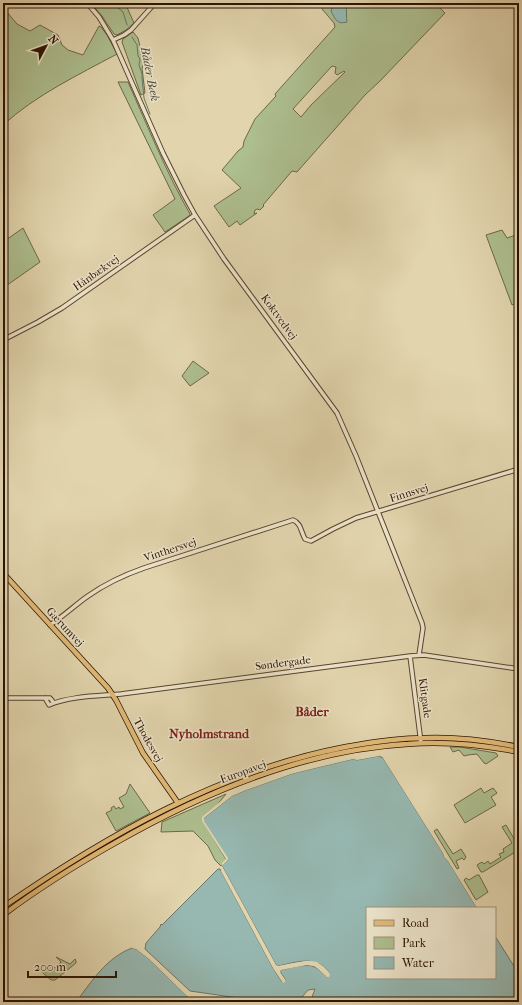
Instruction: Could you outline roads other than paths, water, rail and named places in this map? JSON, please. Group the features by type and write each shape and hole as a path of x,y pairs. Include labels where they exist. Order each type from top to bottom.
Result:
{"main road":[{"name":"Gærumvej","path":"3,573 113,695"},
{"name":"Thodesvej","path":"113,695 143,754 169,792 175,807"},
{"name":"Europavej","path":"3,907 89,851 128,828 245,775 267,767 328,750 382,740 459,739 519,747"},
{"name":"Europavej","path":"3,915 76,865 160,818 175,807 272,771 333,754 421,740 519,752"}],"street":[{"path":"3,7 5,3"},
{"name":"Koktvedvej","path":"87,3 99,17 113,40 163,153 195,215 224,258 337,413 356,456 422,625 423,628 419,655"},
{"path":"113,40 131,30 155,3"},
{"name":"Hånbækvej","path":"3,340 62,308 195,215"},
{"name":"Finnsvej","path":"296,520 304,537 311,541 348,522 519,469"},
{"name":"Vinthersvej","path":"50,625 89,595 129,573 296,520"},
{"name":"Vinthersvej","path":"54,629 60,618"},
{"name":"Søndergade","path":"45,698 49,705 86,697 113,695 419,655 519,669"},
{"name":"Klitgade","path":"410,656 421,740"},
{"path":"3,698 45,698 51,699 54,703"}],"water":[{"path":"334,3 346,6 347,22 341,23 335,19 331,11"},
{"path":"379,756 383,758 476,907 366,907 366,979 496,979 496,938 519,974 519,1002 308,1002 315,989 308,990 296,1002 266,1002 190,991 145,949 146,943 161,924 162,925 218,869 220,869 282,982 286,981 280,971 281,970 303,966 315,967 328,977 329,972 318,963 305,961 278,966 276,965 222,866 227,861 203,821 204,818 232,796 246,790 291,774 353,759 357,760"},
{"path":"132,948 136,949 149,959 188,997 218,1002 76,1002 94,978 107,964 123,952"}],"waterway":[{"name":"Båder Bæk","path":"114,3 123,12 127,25"},
{"name":"Båder Bæk","path":"132,37 137,45 144,98 150,114"}],"district":[{"name":"Båder","path":"312,711"},
{"name":"Nyholmstrand","path":"209,733"}]}
